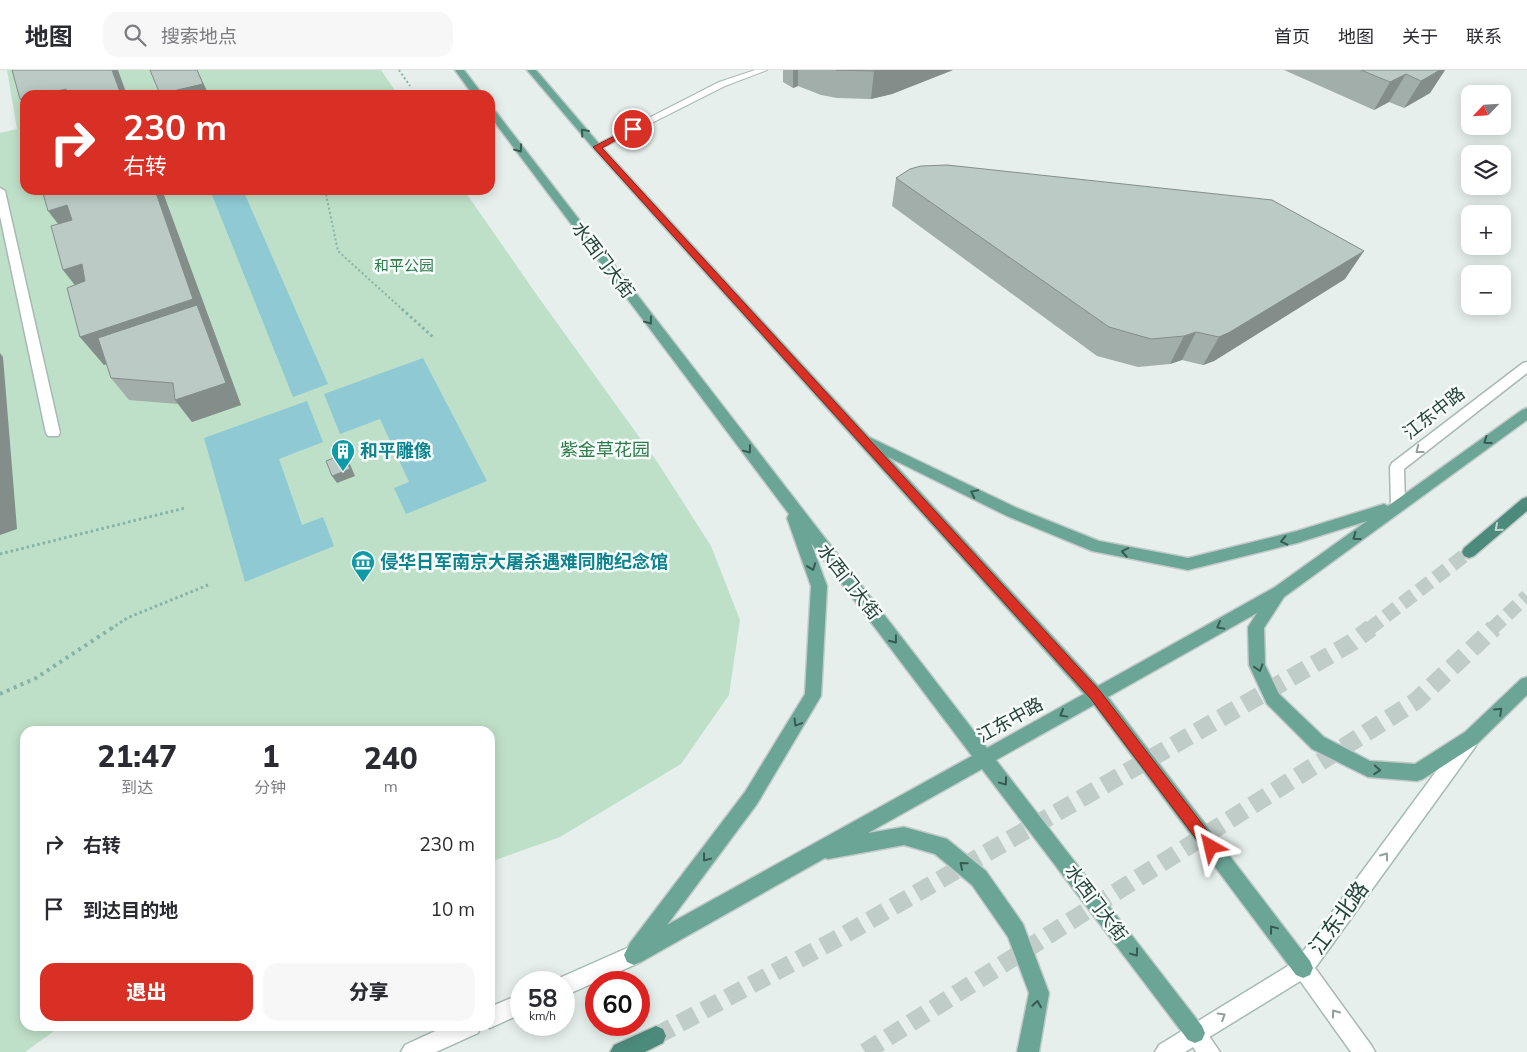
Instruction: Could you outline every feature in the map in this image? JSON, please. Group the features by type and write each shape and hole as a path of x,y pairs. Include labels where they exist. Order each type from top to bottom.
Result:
{"highway":[{"path":"1469,552 1527,503"},
{"path":"621,1052 656,1036"}],"main road":[{"path":"459,70 474,90"},
{"path":"531,70 597,147 1096,695 1303,968"},
{"name":"水西门大街","path":"495,117 789,504 1196,1032"},
{"name":"江东中路","path":"634,955 1280,592 1527,413"},
{"path":"861,438 1012,512 1097,547 1188,564 1297,538 1398,506"},
{"path":"634,955 751,798 813,696 819,586 789,504"},
{"path":"1280,592 1256,627 1257,665 1273,699 1318,744 1368,769 1417,773 1471,738 1527,684"},
{"path":"816,853 904,836 940,846 979,878 1016,931 1039,993 1028,1052"}],"street":[{"path":"0,191 53,433"},
{"name":"江东中路","path":"1398,506 1397,467 1527,366"},
{"name":"江东北路","path":"1166,1052 1303,968 1471,738"},
{"path":"575,981 634,955"},
{"path":"1303,968 1364,1052"},
{"path":"495,1016 510,1009"},
{"path":"412,1052 460,1031"},
{"name":"水西门大街","path":"1196,1032 1209,1052"}],"lane":[{"path":"597,147 722,84 764,70"}],"path":[{"path":"399,70 410,86"},
{"path":"326,195 338,250 433,336"},
{"path":"0,554 185,508"},
{"path":"0,694 36,678 127,618 208,585"}],"green space":[{"name":"侵华日军南京大屠杀遇难同胞纪念馆","path":"7,70 381,70 395,90 20,90 20,195 467,195 658,463 711,546 740,620 729,695 681,764 560,837 495,860 495,726 20,726 20,1031 54,1031 25,1052 0,1052 0,133 17,129"}],"water":[{"path":"212,195 245,195 328,384 293,397"},
{"path":"423,358 487,481 406,514 394,488 409,482 380,419 340,434 324,394"},
{"path":"307,401 323,442 279,459 302,525 323,517 334,546 245,582 204,438"}],"building":[{"path":"12,70 112,70 119,90 20,90 20,99"},
{"path":"150,70 197,70 203,84 177,90 158,90"},
{"path":"836,70 880,70 874,71"},
{"path":"1361,70 1440,70 1421,81 1406,74 1390,82"},
{"path":"947,165 1272,200 1364,251 1219,337 1196,332 1184,336 1151,339 1109,327 896,178 910,169 921,166"},
{"path":"43,195 157,195 193,299 80,337 67,288 85,281 82,264 63,270 51,226 72,220 67,205 48,211"},
{"path":"197,305 226,383 175,400 173,383 111,378 98,338"},
{"path":"344,454 350,469 332,476 326,461"}],"tunnel":[{"path":"1369,629 1469,552"},
{"path":"1492,629 1527,596"},
{"path":"656,1036 844,935 1351,643 1371,628"},
{"path":"865,1052 1416,701 1494,628"}],"place":[{"name":"和平雕像","path":"343,472"},
{"name":"侵华日军南京大屠杀遇难同胞纪念馆","path":"363,583"}],"route":[{"path":"633,129 597,147 1096,695 1211,847"}],"park label":[{"name":"和平公园","path":"404,266"},
{"name":"紫金草花园","path":"605,450"}]}
